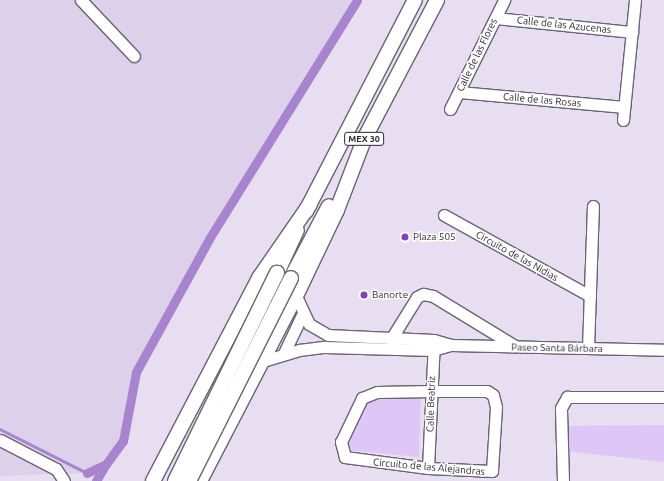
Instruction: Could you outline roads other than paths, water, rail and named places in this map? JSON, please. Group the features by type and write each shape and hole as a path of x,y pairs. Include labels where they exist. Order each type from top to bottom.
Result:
{"main road":[{"name":"MEX 30","path":"174,481 310,204 415,0"},
{"name":"MEX 30","path":"189,481 291,278 437,0"},
{"path":"167,451 169,459 181,471 203,476 296,296 337,210 365,137"},
{"path":"153,481 167,451 259,278 310,204"}],"street":[{"path":"81,0 134,56"},
{"name":"Calle de las Flores","path":"450,110 504,0"},
{"path":"623,120 635,0"},
{"name":"Calle de las Azucenas","path":"496,18 632,32"},
{"name":"Calle de las Rosas","path":"459,92 624,107"},
{"path":"588,348 593,206"},
{"name":"Circuito de las Nidias","path":"444,215 590,296"},
{"path":"391,340 417,297 424,294 433,296 515,347"},
{"path":"284,353 302,315 296,296"},
{"name":"Paseo Santa Bárbara","path":"302,315 328,335 433,345"},
{"name":"Calle Beatriz","path":"428,468 433,345"},
{"name":"Paseo Santa Bárbara","path":"263,361 284,353 325,347 450,345 664,350"},
{"name":"Circuito de las Alejandras","path":"432,391 487,391 493,395 496,400 494,468 483,472 428,468 353,460 341,451 362,398 369,393 432,391"},
{"path":"563,481 561,408 568,397 664,397"},
{"path":"0,440 56,469 64,481"}],"waterway":[{"path":"87,473 106,464 123,441 136,372 209,239 357,0"},
{"path":"0,429 87,473"},
{"path":"96,481 106,464"}],"place":[{"name":"Plaza 505","path":"405,237"},
{"name":"Banorte","path":"364,295"}]}
